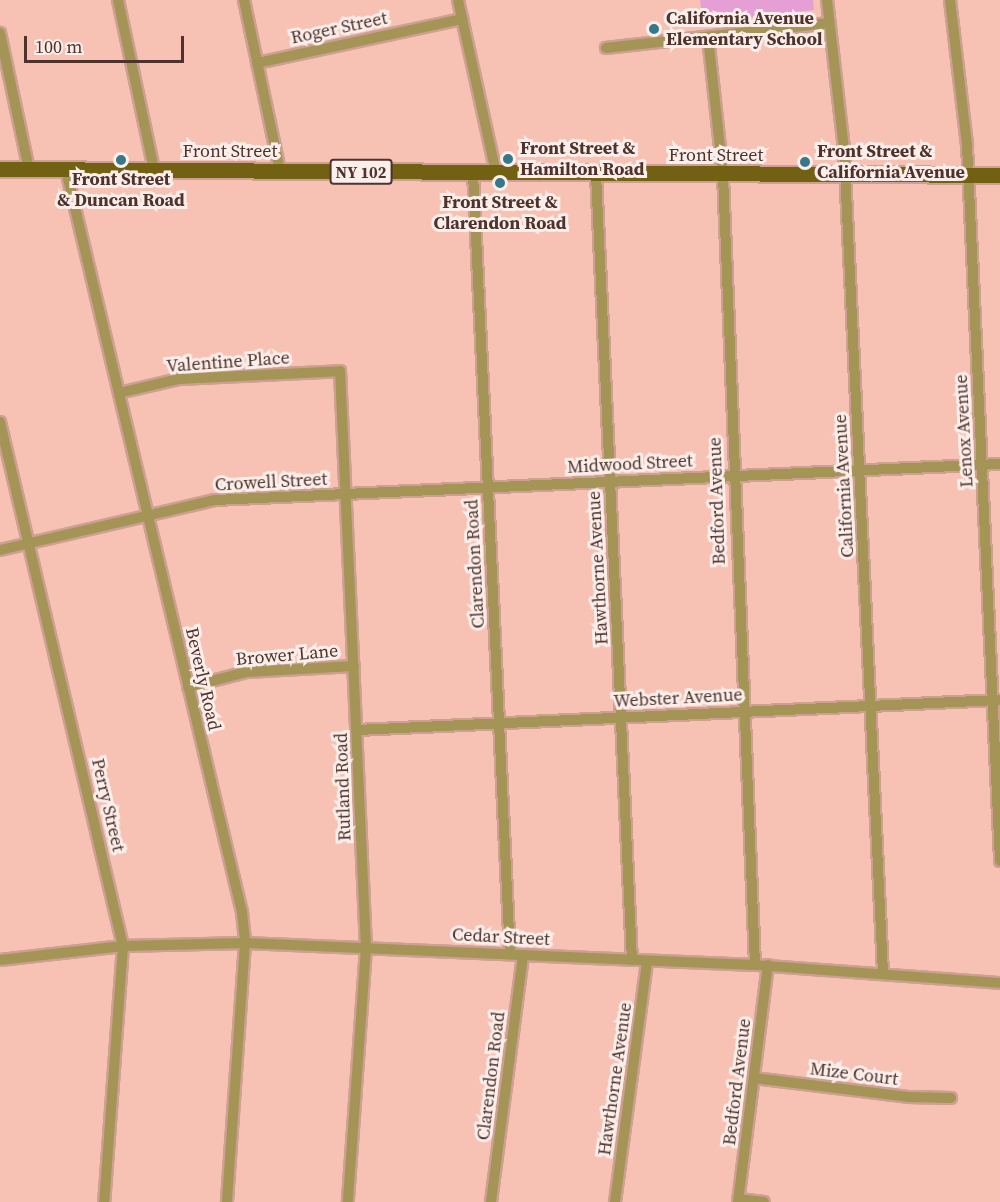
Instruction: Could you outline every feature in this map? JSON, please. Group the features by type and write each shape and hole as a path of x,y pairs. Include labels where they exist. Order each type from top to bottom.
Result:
{"main road":[{"name":"Front Street","path":"0,169 1000,175"}],"street":[{"path":"118,0 154,170"},
{"path":"244,0 280,171"},
{"path":"458,0 496,172"},
{"name":"California Avenue","path":"827,0 845,174 883,972"},
{"name":"Lenox Avenue","path":"950,0 968,175 996,700 1000,861"},
{"name":"Roger Street","path":"257,63 462,19"},
{"path":"606,48 829,23"},
{"path":"0,33 29,169"},
{"name":"Bedford Avenue","path":"708,37 723,174 732,476 755,965"},
{"name":"Beverly Road","path":"66,170 242,912 245,943 227,1202"},
{"name":"Clarendon Road","path":"473,172 510,954"},
{"name":"Hawthorne Avenue","path":"596,174 632,960"},
{"name":"Valentine Place","path":"119,393 179,379 340,370"},
{"name":"Rutland Road","path":"340,370 366,948 348,1202"},
{"name":"Perry Street","path":"0,422 123,946 104,1202"},
{"name":"Midwood Street","path":"549,485 1000,464"},
{"name":"Crowell Street","path":"0,550 215,500 549,485"},
{"name":"Brower Lane","path":"188,687 247,672 354,666"},
{"name":"Webster Avenue","path":"357,730 996,700"},
{"name":"Cedar Street","path":"0,960 123,946 245,943 768,965 883,972 1000,983"},
{"name":"Clarendon Road","path":"491,1202 523,955"},
{"name":"Hawthorne Avenue","path":"615,1202 647,960"},
{"name":"Bedford Avenue","path":"738,1200 768,965"},
{"name":"Mize Court","path":"754,1078 908,1097 951,1098"},
{"path":"738,1200 764,1202"}],"shaded area":[{"path":"700,0 813,0 814,10 703,23"}],"place":[{"name":"California Avenue Elementary School","path":"654,29"},
{"name":"Front Street & Hamilton Road","path":"508,159"},
{"name":"Front Street & Duncan Road","path":"121,160"},
{"name":"Front Street & California Avenue","path":"805,162"},
{"name":"Front Street & Clarendon Road","path":"500,183"}]}
